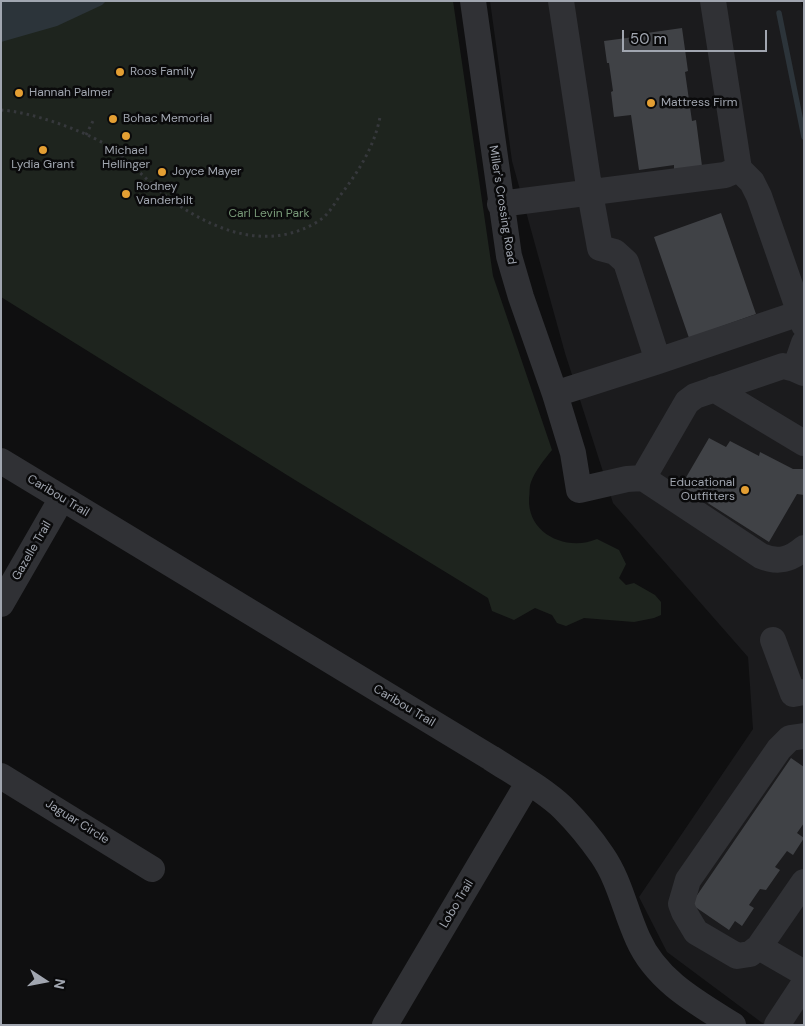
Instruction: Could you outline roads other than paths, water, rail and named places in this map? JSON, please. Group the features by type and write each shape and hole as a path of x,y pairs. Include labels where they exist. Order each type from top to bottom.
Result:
{"street":[{"name":"Miller's Crossing Road","path":"473,1 508,256 573,453 579,490 626,479 643,478"},
{"path":"561,1 600,248 615,252 626,262 658,361"},
{"path":"555,394 658,361 802,319 759,196 752,182 739,169 712,1"},
{"path":"500,204 725,175 739,169"},
{"path":"804,343 799,371 783,366 695,396 687,402 643,478 761,556 772,560 784,559 796,555 804,548"},
{"path":"714,389 804,443"},
{"name":"Caribou Trail","path":"1,461 491,758 562,807 585,832 603,857 622,894 638,939 649,959 667,980 690,998 733,1025"},
{"name":"Gazelle Trail","path":"1,604 62,498"},
{"path":"773,640 793,694 804,692"},
{"path":"804,736 790,738 779,749 688,880 681,904 696,932 737,956 750,954 759,947 804,882"},
{"name":"Jaguar Circle","path":"1,776 152,869"},
{"name":"Lobo Trail","path":"385,1025 528,783"},
{"path":"759,947 804,973"},
{"path":"777,1025 800,996"}],"waterway":[{"path":"779,13 804,137"}],"place":[{"name":"Roos Family","path":"120,72"},
{"name":"Hannah Palmer","path":"19,93"},
{"name":"Mattress Firm","path":"651,103"},
{"name":"Bohac Memorial","path":"113,119"},
{"name":"Michael Hellinger","path":"126,136"},
{"name":"Lydia Grant","path":"43,150"},
{"name":"Joyce Mayer","path":"162,172"},
{"name":"Rodney Vanderbilt","path":"126,194"},
{"name":"Educational Outfitters","path":"745,490"}],"park label":[{"name":"Carl Levin Park","path":"269,214"}]}
